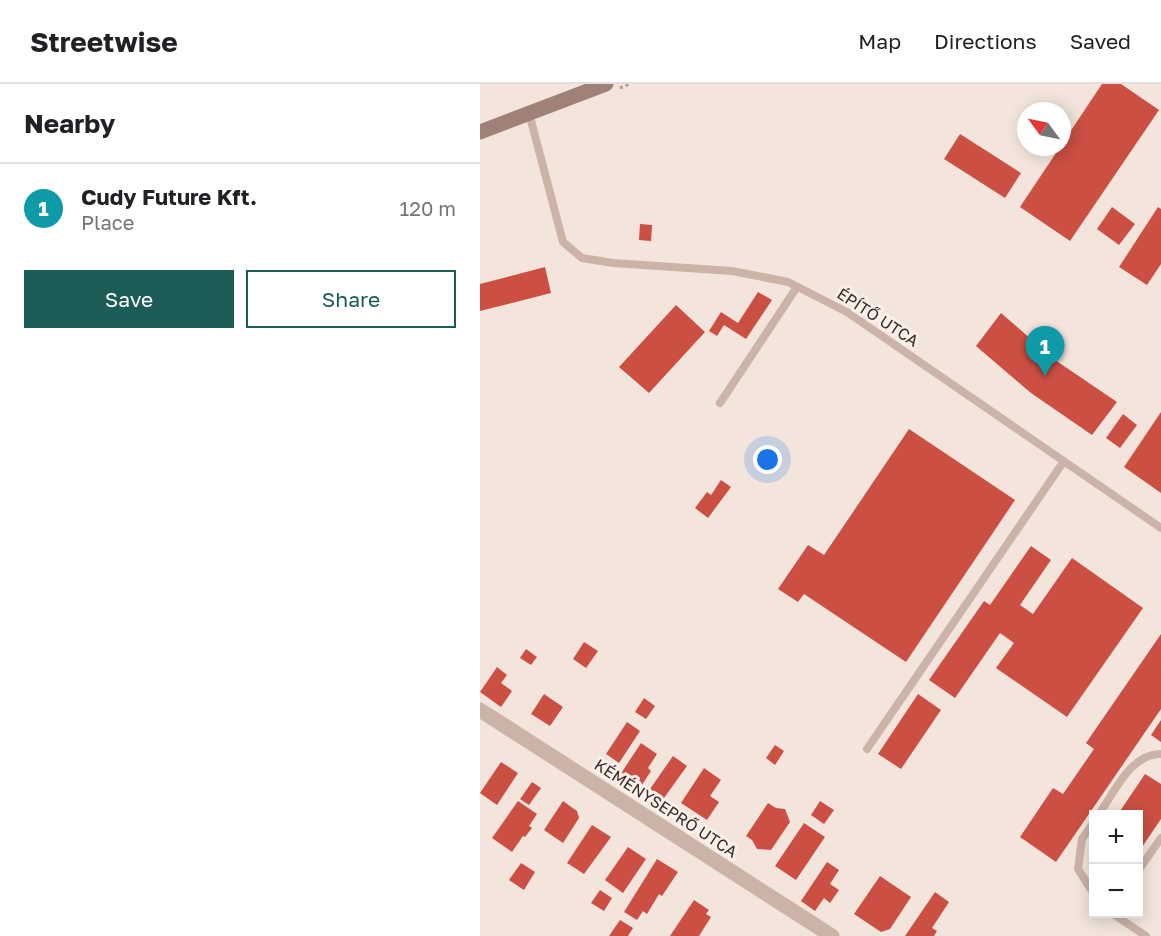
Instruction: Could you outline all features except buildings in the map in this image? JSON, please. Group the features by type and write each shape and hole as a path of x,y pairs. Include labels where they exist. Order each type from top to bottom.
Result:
{"main road":[{"path":"480,132 606,84"}],"street":[{"name":"KÉMÉNYSEPRŐ UTCA","path":"480,710 832,936"}],"lane":[{"name":"ÉPÍTŐ UTCA","path":"529,113 563,242 582,258 613,263 732,271 788,282 847,312 1161,528"},
{"path":"720,403 797,287"},
{"path":"867,749 1064,461"},
{"path":"1102,810 1134,764 1153,753 1161,754"},
{"path":"1089,829 1082,839 1078,869 1089,886"},
{"path":"1143,864 1161,838"},
{"path":"1119,918 1146,936"}],"place":[{"name":"Cudy Future Kft.","path":"1045,376"}]}
